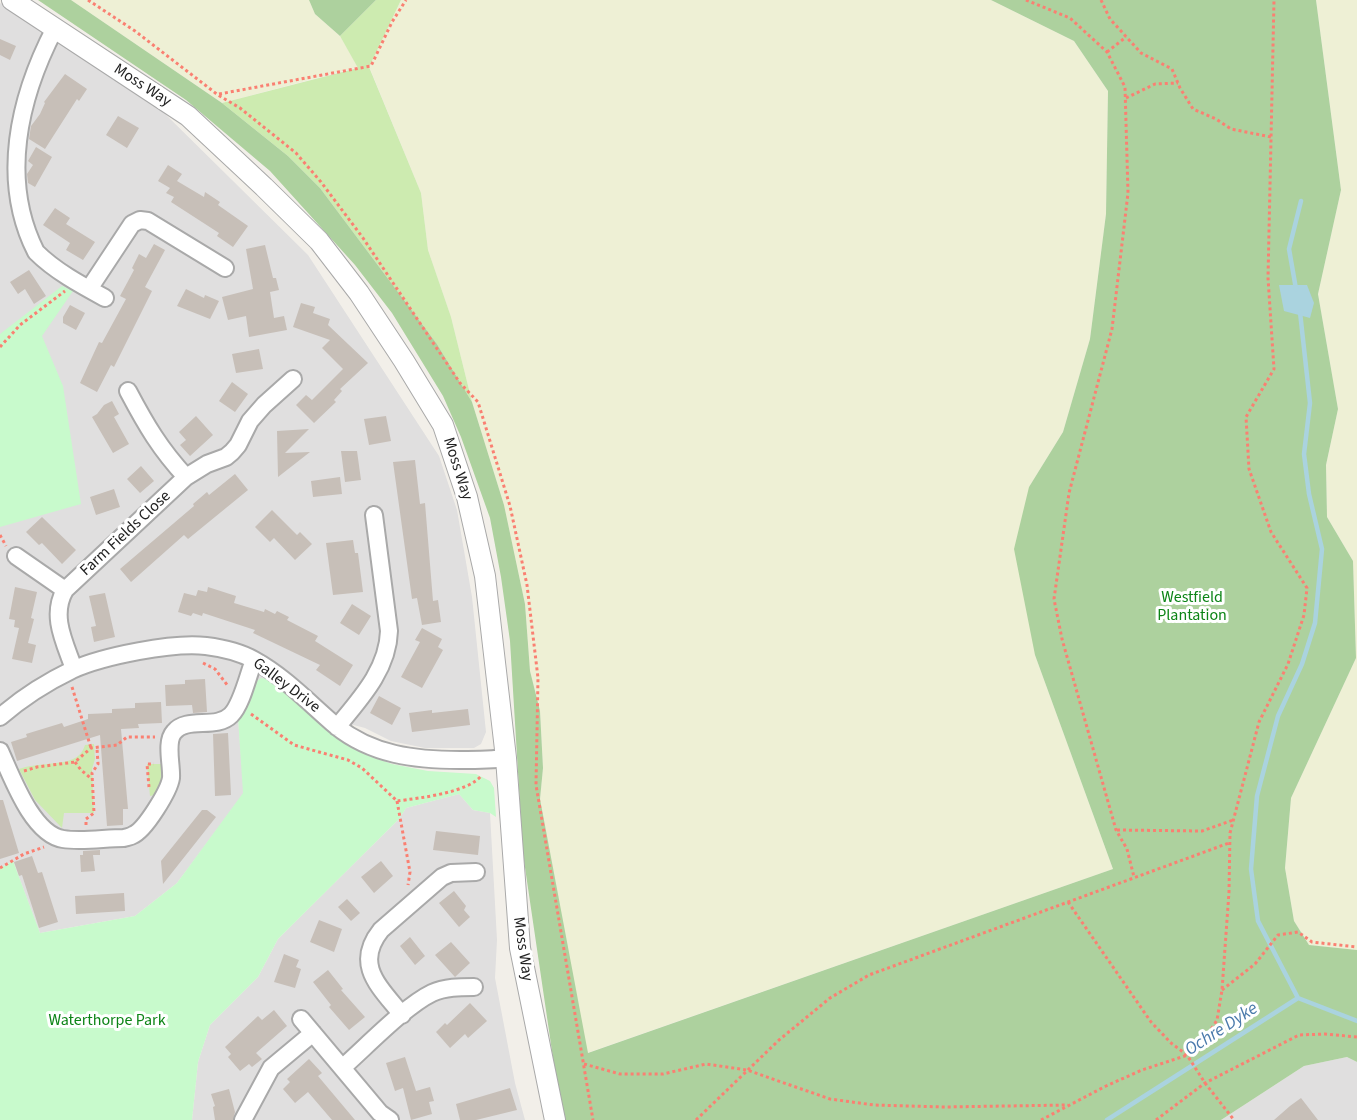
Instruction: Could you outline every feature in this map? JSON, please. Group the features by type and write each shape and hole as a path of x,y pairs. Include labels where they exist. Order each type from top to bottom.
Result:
{"street":[{"name":"Moss Way","path":"12,0 188,116 319,241 359,293 443,425 467,496 484,576 520,948 555,1120"},
{"path":"55,28 8,121 0,166 2,188 6,207 24,238 36,252 105,298"},
{"path":"83,285 132,224 140,220 148,221 225,268"},
{"name":"Farm Fields Close","path":"71,671 57,614 59,601 65,590 186,477 232,452 238,446 250,421 293,378"},
{"name":"Farm Fields Close","path":"128,391 156,442 186,477"},
{"path":"337,727 379,671 386,657 389,643 374,515"},
{"name":"Farm Fields Close","path":"16,556 65,590"},
{"name":"Galley Drive","path":"0,717 25,696 71,671 123,655 178,647 205,646 230,650 254,660 298,691 337,727 364,744 393,755 431,760 500,759"},
{"path":"0,751 28,812 49,832 65,840 133,835 140,831 164,797 170,784 174,732 183,726 220,722 230,715 239,703 254,660"},
{"path":"402,1015 373,978 368,960 374,939 381,930 442,877 451,873 476,872"},
{"path":"342,1068 402,1015 434,993 474,987"},
{"path":"301,1019 381,1118"},
{"path":"243,1120 271,1068 313,1033"}],"path":[{"path":"88,0 135,32 218,95 240,108 296,153 363,238 460,383 478,402 510,506 527,585 538,678 536,785 593,1120"},
{"path":"218,95 371,66 392,21 406,0"},
{"path":"1026,0 1070,18 1107,52 1125,87 1128,193 1112,329 1069,493 1054,599 1062,639 1116,830 1127,849 1134,877"},
{"path":"1101,0 1110,19 1141,53 1172,69 1193,109 1216,119 1231,129 1271,137"},
{"path":"1041,1120 1142,1070 1197,1052 1217,1020 1222,990 1229,892 1229,843 1233,820 1259,722 1288,664 1304,615 1307,588 1271,532 1249,470 1246,417 1274,369 1268,278 1274,0"},
{"path":"1107,52 1126,37"},
{"path":"1125,99 1155,84 1178,83"},
{"path":"0,347 21,325 83,285"},
{"path":"199,661 214,669 239,703 294,745 348,760 362,768 397,801 410,872 406,908"},
{"path":"71,671 91,748"},
{"path":"11,775 37,766 75,762 91,748 117,745 128,737 172,736"},
{"path":"87,839 86,819 94,813 92,773 98,764 97,748"},
{"path":"397,801 425,798 468,786 478,781 500,759"},
{"path":"75,762 93,780"},
{"path":"1116,830 1202,831 1233,820"},
{"path":"0,868 24,854 65,840"},
{"path":"696,1120 779,1040 830,998 869,975 1229,843"},
{"path":"1068,902 1151,1022 1171,1043 1187,1055 1205,1083 1234,1120"},
{"path":"1222,990 1255,964 1278,935 1298,932 1312,942 1357,947"},
{"path":"1156,1120 1205,1083 1299,1035 1325,1034 1357,1037"},
{"path":"584,1064 620,1074 663,1074 706,1064 747,1070 830,1100 874,1105 944,1107 1070,1105"}],"shaded area":[{"path":"0,3 154,103 308,255 439,456 457,510 472,597 486,732 481,744 474,748 425,748 391,741 365,728 312,714 238,718 244,793 177,883 135,916 40,933 13,861 0,868"},
{"path":"459,794 473,810 490,813 497,940 495,978 515,1083 525,1120 192,1120 198,1062 210,1025 258,977 278,939 399,819 406,808"},
{"path":"1347,1057 1357,1062 1357,1120 1221,1120 1304,1066"}],"green space":[{"name":"Westfield Plantation","path":"38,0 71,0 222,103 288,156 320,188 437,344 472,402 504,505 525,604 530,671 540,711 543,768 540,799 588,1053 1113,869 1035,655 1014,549 1029,487 1063,432 1090,339 1106,214 1108,91 1074,41 991,0 1316,0 1341,190 1318,294 1338,409 1326,465 1327,517 1353,561 1356,658 1291,798 1285,868 1294,921 1309,945 1357,950 1357,1062 1347,1057 1304,1066 1221,1120 565,1120 553,1058 523,854 510,641 501,577 490,518 461,437 443,396 392,313 355,265 270,171 186,100"},
{"path":"71,0 309,0 315,14 340,36 358,67 222,103"},
{"path":"309,0 376,0 340,36 315,14"},
{"path":"376,0 401,0 369,67 421,193 428,250 451,317 472,402 437,344 320,188 288,156 222,103 358,68 340,36"},
{"path":"401,0 991,0 1074,41 1108,91 1106,214 1090,339 1063,432 1029,487 1035,655 1113,869 587,1053 540,799 543,768 540,711 530,671 525,604 504,505 472,402 451,317 428,250 421,193 369,66"},
{"path":"1316,0 1357,0 1357,950 1309,945 1294,921 1285,868 1291,798 1356,658 1353,561 1327,517 1326,465 1338,409 1318,294 1341,190"},
{"path":"62,286 73,291 42,336 63,386 81,504 0,527 0,334"},
{"name":"Waterthorpe Park","path":"261,678 273,680 340,740 364,754 392,764 428,771 476,774 490,781 494,788 496,817 490,813 473,810 459,794 406,808 399,819 278,939 258,977 210,1025 198,1062 192,1120 0,1120 0,868 13,861 40,933 135,916 177,883 243,793 238,718 250,686"},
{"path":"94,744 95,759 92,769 94,813 64,813 62,828 35,800 19,769 68,761 79,755 85,745"},
{"path":"147,764 165,764 165,784 159,794 150,796"}],"water":[{"path":"1279,285 1307,285 1314,303 1310,318 1284,311"}],"building":[{"path":"0,39 16,46 10,60 0,55"},
{"path":"65,74 87,89 79,101 77,99 45,149 29,139 31,126 40,114 44,102"},
{"path":"118,116 139,128 127,148 106,135"},
{"path":"36,147 52,157 35,187 28,183 27,174 33,165 28,161"},
{"path":"168,165 182,174 177,181 204,197 205,192 220,202 218,205 248,226 233,247 217,236 219,233 171,202 174,197 166,193 170,188 158,181"},
{"path":"55,208 70,218 66,224 95,242 83,260 66,250 70,243 43,225"},
{"path":"154,244 165,250 145,287 152,291 114,367 111,365 97,392 80,383 99,342 102,343 126,299 120,296 134,270 132,268 139,254 146,258"},
{"path":"265,245 273,278 276,278 279,290 270,292 274,318 284,316 287,330 249,337 246,316 228,320 222,297 253,289 246,249"},
{"path":"29,270 46,296 34,304 25,289 18,294 10,282"},
{"path":"186,289 204,298 205,295 219,301 210,319 177,306"},
{"path":"301,303 315,307 313,313 330,319 328,325 368,363 340,389 342,391 334,400 336,402 314,423 296,405 306,395 312,400 343,369 322,348 330,340 293,327"},
{"path":"70,305 85,313 76,330 63,323 63,317"},
{"path":"259,349 263,369 236,373 232,354"},
{"path":"232,382 248,394 235,412 219,401"},
{"path":"112,401 119,414 114,417 129,444 113,453 92,417 104,405"},
{"path":"196,416 213,435 190,456 180,445 186,440 179,432"},
{"path":"386,416 391,441 369,445 364,419"},
{"path":"309,429 285,453 310,452 278,477 277,431"},
{"path":"341,451 357,451 361,480 345,482"},
{"path":"415,460 420,504 425,503 433,601 438,600 441,622 422,625 417,598 412,599 393,462"},
{"path":"141,466 154,481 140,493 127,479"},
{"path":"235,474 248,490 188,539 184,535 131,582 120,569 194,506 193,504 207,492 209,495"},
{"path":"340,477 342,494 313,497 311,481"},
{"path":"114,489 120,507 96,515 90,497"},
{"path":"272,510 297,535 300,532 312,544 295,560 274,538 270,542 255,527"},
{"path":"42,517 76,550 62,564 42,543 39,545 26,532"},
{"path":"353,540 355,553 358,553 363,592 333,595 326,543"},
{"path":"15,587 37,592 28,643 36,645 32,663 12,659 19,628 14,627 15,620 9,619"},
{"path":"208,587 236,596 234,603 264,612 265,609 275,614 277,611 289,617 287,620 318,636 315,641 353,665 340,686 316,670 320,665 253,633 255,630 203,613 202,616 193,613 191,616 178,612 184,593 196,596 198,590 207,592"},
{"path":"105,593 115,637 94,642 91,627 96,626 89,596"},
{"path":"352,604 371,616 359,635 340,623"},
{"path":"422,628 442,639 438,647 443,650 422,688 401,677 420,642 415,640"},
{"path":"205,679 207,712 193,713 192,705 166,706 165,685 185,684 185,680"},
{"path":"379,696 401,708 392,725 370,713"},
{"path":"161,702 162,723 138,724 139,728 121,729 128,809 123,809 123,825 107,826 100,735 17,761 11,742 27,737 26,734 62,723 64,727 88,719 88,714 112,713 112,709 135,708 135,703"},
{"path":"468,709 470,725 412,732 409,713"},
{"path":"228,733 231,795 215,796 213,734"},
{"path":"0,800 3,800 19,853 0,859"},
{"path":"202,810 207,810 216,817 163,884 161,861"},
{"path":"436,831 480,836 478,855 433,850"},
{"path":"100,850 100,855 93,855 95,871 81,872 80,855 83,855 83,851"},
{"path":"32,856 38,873 42,872 58,922 39,928 22,875 19,876 14,862"},
{"path":"381,861 393,876 374,893 361,877"},
{"path":"454,891 466,906 464,910 470,917 459,927 439,903"},
{"path":"124,893 125,911 76,914 75,896"},
{"path":"347,899 360,913 351,921 338,907"},
{"path":"319,920 342,929 334,952 310,942"},
{"path":"410,937 425,956 415,965 400,946"},
{"path":"451,942 470,963 455,977 435,955"},
{"path":"284,954 299,960 296,967 301,969 295,988 274,982"},
{"path":"328,970 343,989 341,990 365,1017 349,1030 329,1007 331,1005 313,982"},
{"path":"470,1003 487,1021 468,1038 465,1034 450,1048 436,1032 445,1023 447,1025"},
{"path":"274,1010 287,1026 256,1053 262,1059 252,1067 249,1064 240,1071 228,1057 231,1054 225,1047 258,1016 262,1020"},
{"path":"405,1057 416,1091 430,1087 434,1101 429,1102 432,1114 411,1120 403,1088 395,1091 386,1063"},
{"path":"309,1059 322,1073 318,1076 355,1120 332,1120 308,1092 295,1103 283,1089 290,1082 287,1079"},
{"path":"510,1088 517,1110 476,1120 460,1120 456,1104"},
{"path":"229,1089 235,1112 233,1120 215,1120 213,1107 215,1106 211,1094"},
{"path":"1301,1098 1318,1120 1274,1120 1290,1106"}],"waterway":[{"path":"1296,289 1289,249 1301,201"},
{"path":"1298,998 1258,921 1251,869 1257,796 1278,716 1302,664 1315,623 1322,549 1309,494 1304,454 1310,403 1300,312"},
{"name":"Ochre Dyke","path":"1107,1120 1298,998 1357,1021"}]}
